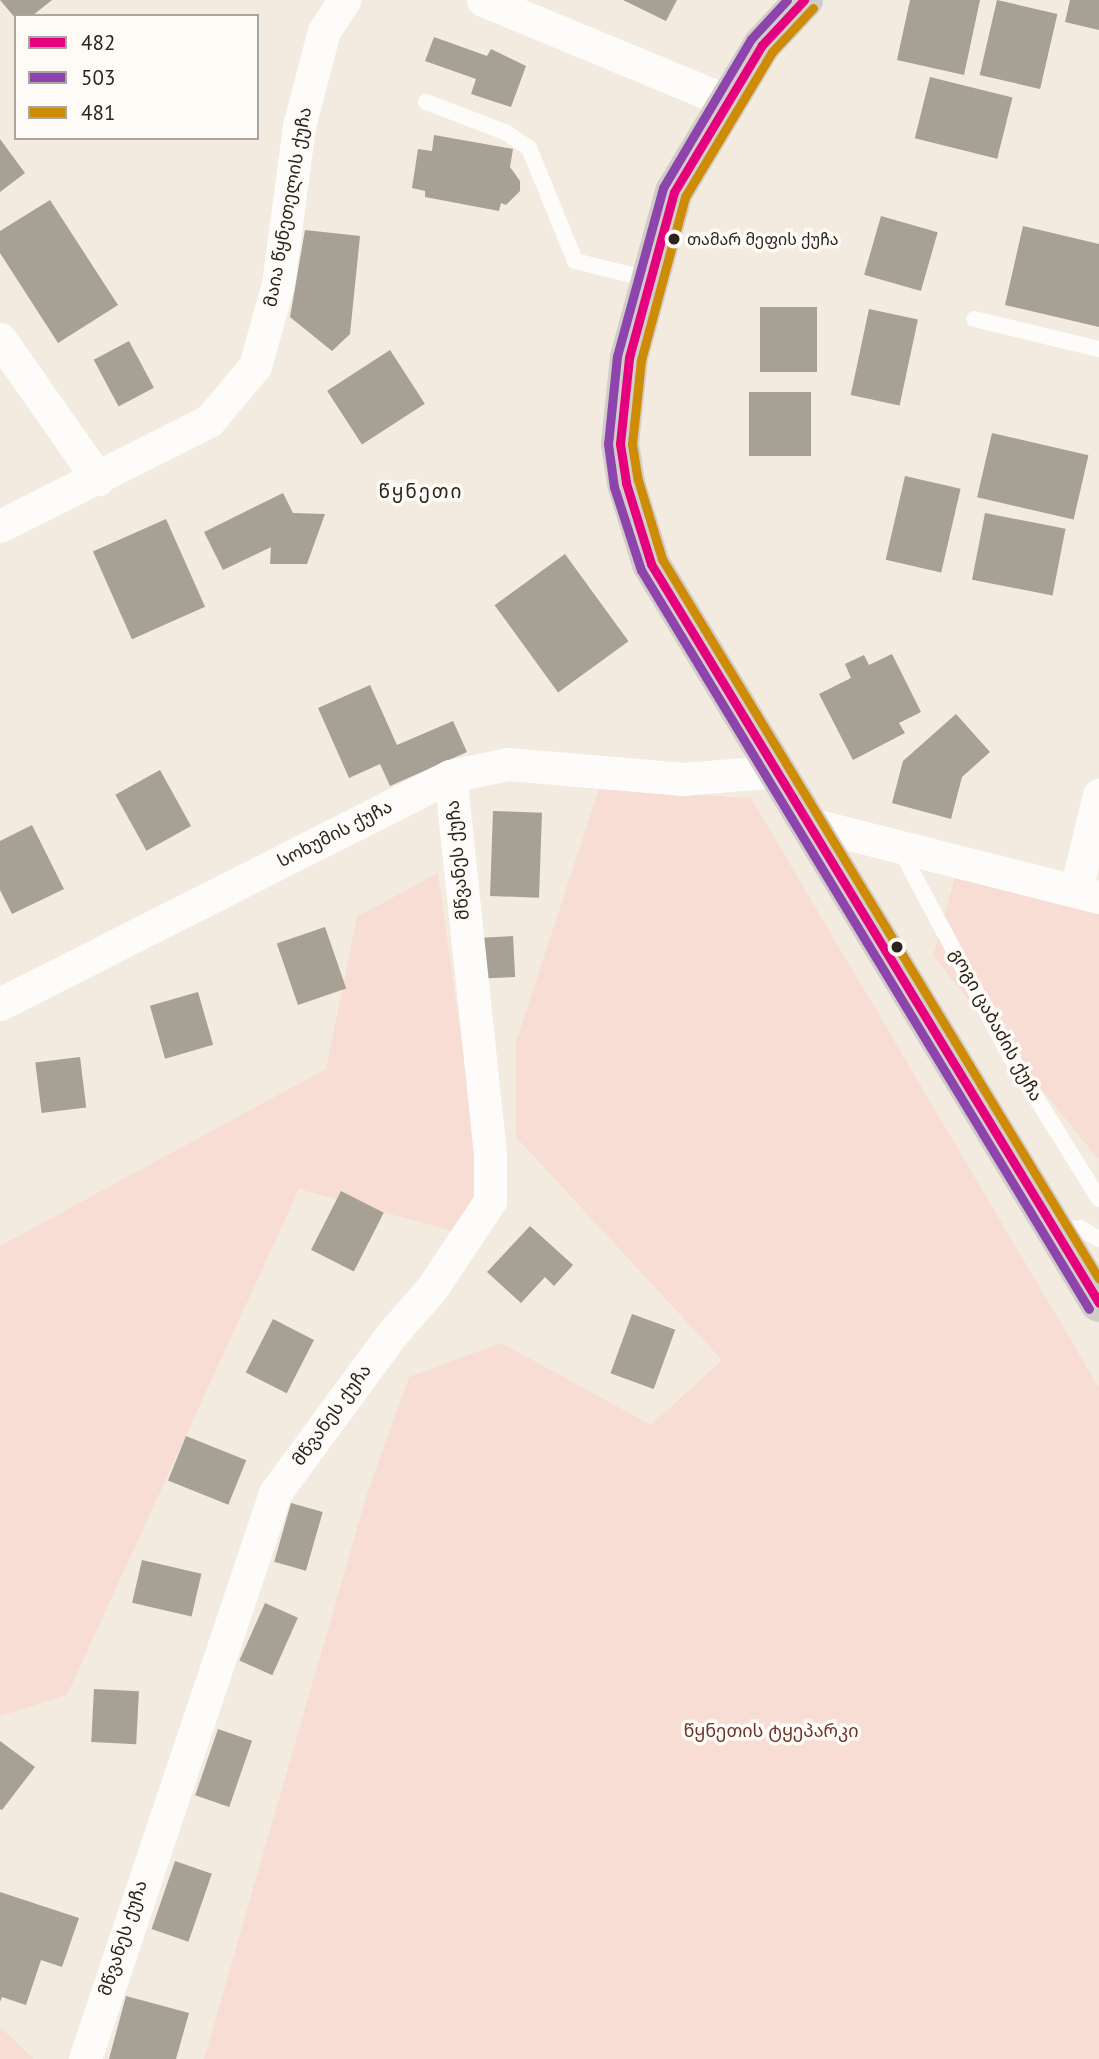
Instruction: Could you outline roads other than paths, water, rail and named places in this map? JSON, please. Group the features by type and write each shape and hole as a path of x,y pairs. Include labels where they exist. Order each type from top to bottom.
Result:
{"main road":[{"path":"804,0 762,45 674,192 648,279 627,382 621,444 626,483 651,564 1099,1303"}],"street":[{"name":"მაია წყნეთელის ქუჩა","path":"0,526 209,421 255,366 278,284 299,126 324,31 344,0"},
{"path":"482,0 727,101"},
{"path":"0,339 98,479"},
{"name":"სოხუმის ქუჩა","path":"0,1004 450,776 508,764 683,779 778,771"},
{"name":"მწვანეს ქუჩა","path":"85,2059 275,1493 392,1334 432,1288 490,1201 490,1154 450,776"},
{"path":"810,824 900,849 1087,893 1099,795"}],"lane":[{"path":"426,102 505,132 529,148 575,261 648,279"},
{"path":"974,319 1099,349"},
{"name":"გოგი ცაბაძის ქუჩა","path":"900,849 1010,1056 1099,1199"},
{"path":"1055,1229 1080,1228 1099,1239"}],"place":[{"name":"თამარ მეფის ქუჩა","path":"674,239"}],"district":[{"name":"წყნეთი","path":"421,492"}],"park label":[{"name":"წყნეთის ტყეპარკი","path":"771,1731"}]}
